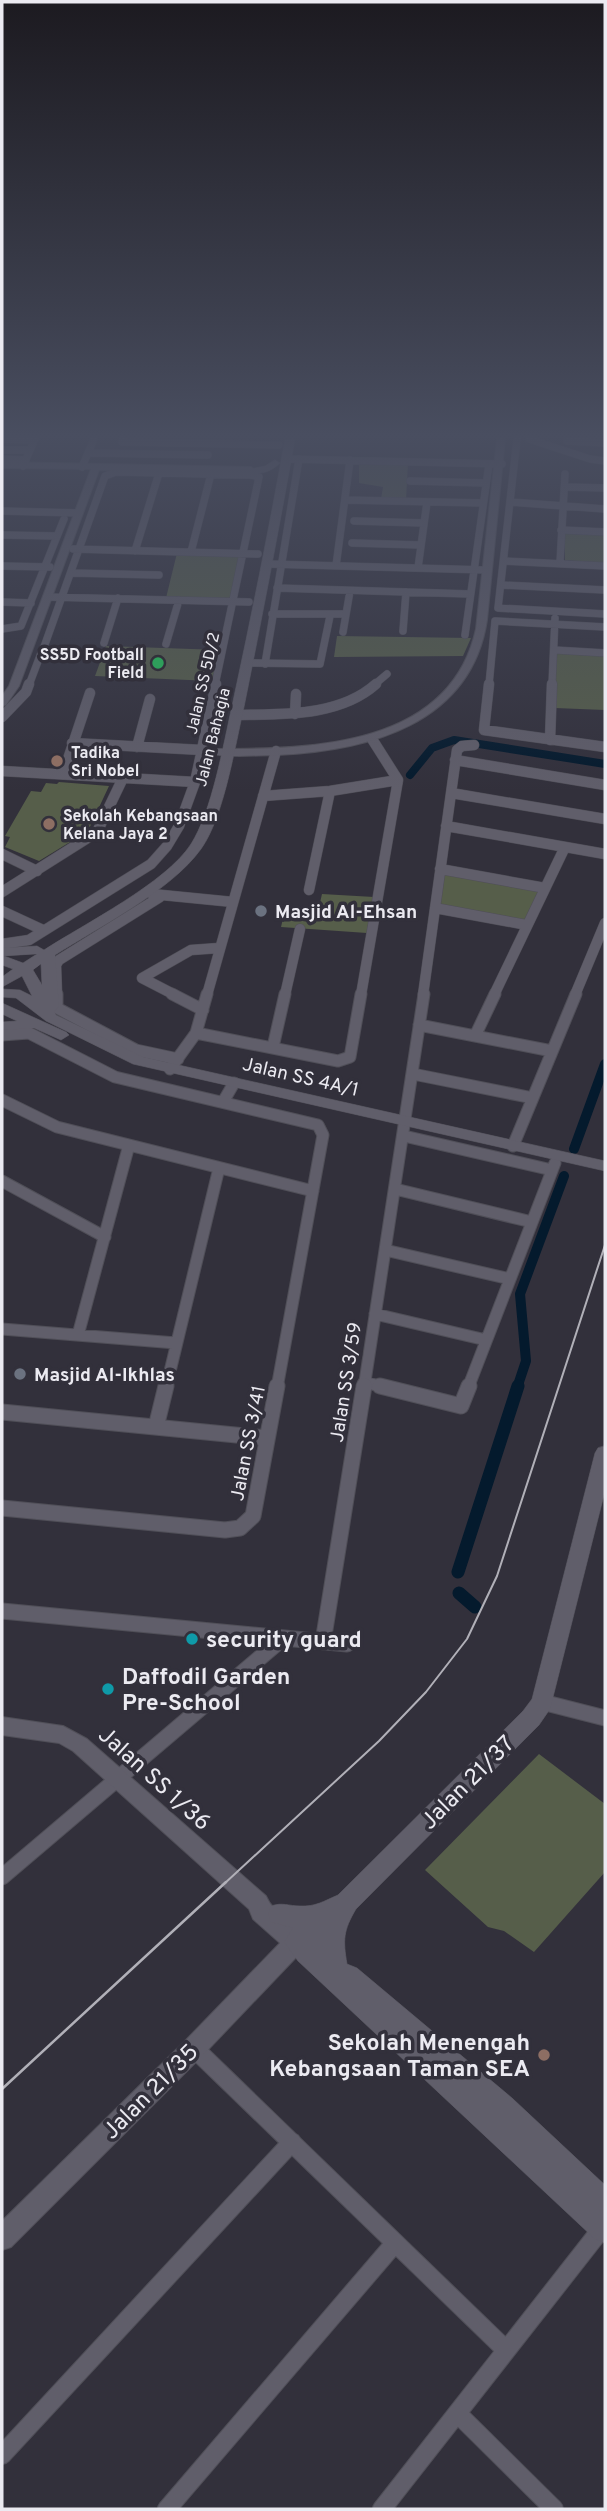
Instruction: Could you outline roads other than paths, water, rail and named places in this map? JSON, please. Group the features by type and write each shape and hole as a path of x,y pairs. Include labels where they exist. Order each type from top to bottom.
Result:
{"main road":[{"name":"Jalan Bahagia","path":"2,983 10,966 43,952 145,892 178,867 195,847 207,825 215,751 236,715 247,663 258,585 258,556"},
{"name":"Jalan Bahagia","path":"43,952 136,889 167,864 184,845 195,824 215,751 249,602 268,564 269,556"},
{"path":"2,953 43,952 44,1021"},
{"path":"10,966 37,984 44,1021"},
{"name":"Jalan SS 4A/1","path":"2,993 20,994 44,1021 124,1066 405,1129 554,1166 605,1174"},
{"name":"Jalan SS 4A/1","path":"2,1008 44,1021 130,1059 174,1064 229,1091"},
{"path":"2,1020 44,1021"},
{"path":"2,1026 44,1021"},
{"name":"Jalan SS 4A/1","path":"405,1129 513,1146 605,1166"},
{"name":"Jalan 21/37","path":"305,1943 531,1718 542,1702 605,1453"},
{"path":"269,1908 297,1918 327,1920 335,1964"},
{"path":"305,1943 335,1964 503,2107 603,2215"},
{"path":"305,1943 603,2215"}],"street":[{"path":"2,629 21,626 49,556"},
{"path":"2,703 14,686 62,556"},
{"path":"2,717 26,692 77,556"},
{"name":"Jalan SS 5D/2","path":"2,944 23,942 151,864 167,846 179,826 195,782 215,751 244,556"},
{"path":"265,664 283,556"},
{"path":"336,566 337,556"},
{"path":"418,568 420,556"},
{"path":"465,635 476,556"},
{"path":"72,743 215,751 332,748 372,738 410,722 454,689 477,643 488,556"},
{"path":"504,556 498,608 605,614"},
{"path":"560,556 560,563"},
{"path":"503,561 605,566"},
{"path":"268,564 487,570"},
{"path":"2,566 58,567"},
{"path":"71,573 159,575"},
{"path":"501,585 605,590"},
{"path":"277,588 470,594"},
{"path":"343,632 350,591"},
{"path":"403,631 405,592"},
{"path":"47,597 249,602"},
{"path":"104,643 118,598"},
{"path":"166,644 179,600"},
{"path":"2,602 31,603"},
{"path":"272,614 346,614"},
{"path":"482,615 605,627"},
{"path":"247,663 309,666 322,661 330,616"},
{"path":"605,621 495,621 484,730 605,747"},
{"path":"550,740 555,621"},
{"path":"554,650 605,653"},
{"path":"236,715 295,714 336,706 369,690 387,674"},
{"path":"63,774 90,693"},
{"path":"295,714 296,694"},
{"path":"137,747 150,699"},
{"path":"196,1033 338,1061 349,1057 398,780 372,738"},
{"path":"474,745 462,746 457,750 455,760 605,785"},
{"path":"160,897 59,960 56,965 57,1008 136,1050 174,1064 196,1033 276,751"},
{"name":"Jalan SS 3/59","path":"323,1642 405,1129 455,760"},
{"path":"2,771 195,782"},
{"path":"2,892 97,832 123,778"},
{"path":"263,796 330,791 398,780"},
{"path":"309,890 330,791"},
{"path":"451,793 605,819"},
{"path":"446,829 605,854"},
{"path":"475,1036 564,849"},
{"path":"2,854 37,871"},
{"path":"440,869 545,888"},
{"path":"145,892 160,897 233,902"},
{"path":"435,908 527,925"},
{"path":"2,911 43,930"},
{"path":"513,1146 605,923"},
{"path":"273,1047 300,929"},
{"path":"203,1010 142,978 191,950 219,948"},
{"path":"419,1025 552,1051"},
{"path":"2,1035 29,1033 115,1077 229,1091"},
{"path":"412,1074 533,1098"},
{"name":"Jalan SS 3/41","path":"2,1508 225,1530 240,1528 253,1516 323,1135 318,1125 229,1091"},
{"path":"2,1100 57,1127 313,1191"},
{"path":"78,1335 129,1145"},
{"path":"365,1382 461,1406 554,1166"},
{"path":"156,1427 219,1168"},
{"path":"2,1181 105,1237"},
{"path":"395,1189 532,1222"},
{"path":"386,1250 510,1279"},
{"path":"375,1314 486,1340"},
{"path":"2,1329 176,1343"},
{"path":"2,1412 267,1438"},
{"path":"2,1611 347,1644"},
{"path":"5,1868 282,1639"},
{"path":"542,1702 605,1718"},
{"name":"Jalan SS 1/36","path":"2,1726 63,1735 118,1777 180,1836 269,1908 261,1912 305,1943"},
{"name":"Jalan 21/35","path":"2,2238 194,2048 305,1943"},
{"path":"194,2048 506,2350"},
{"path":"2,2455 292,2142"},
{"path":"382,2509 506,2350 603,2215"},
{"path":"167,2509 396,2243"},
{"path":"457,2413 554,2509"}],"waterway":[{"path":"410,775 432,748 454,740 605,764"},
{"path":"574,1149 605,1064"},
{"path":"517,1388 526,1361 520,1294 564,1176"},
{"path":"458,1572 518,1386"},
{"path":"459,1593 475,1607"}],"tram line":[{"path":"224,1884 379,1741 426,1692 467,1639 497,1576 605,1245"},
{"path":"2,2089 226,1882"}],"place":[{"name":"SS5D Football Field","path":"158,663"},
{"name":"Tadika Sri Nobel","path":"57,761"},
{"name":"Sekolah Kebangsaan Kelana Jaya 2","path":"49,824"},
{"name":"Masjid Al-Ehsan","path":"261,911"},
{"name":"Masjid Al-Ikhlas","path":"20,1374"},
{"name":"security guard","path":"192,1639"},
{"name":"Daffodil Garden Pre-School","path":"108,1689"},
{"name":"Sekolah Menengah Kebangsaan Taman SEA","path":"544,2055"}]}
